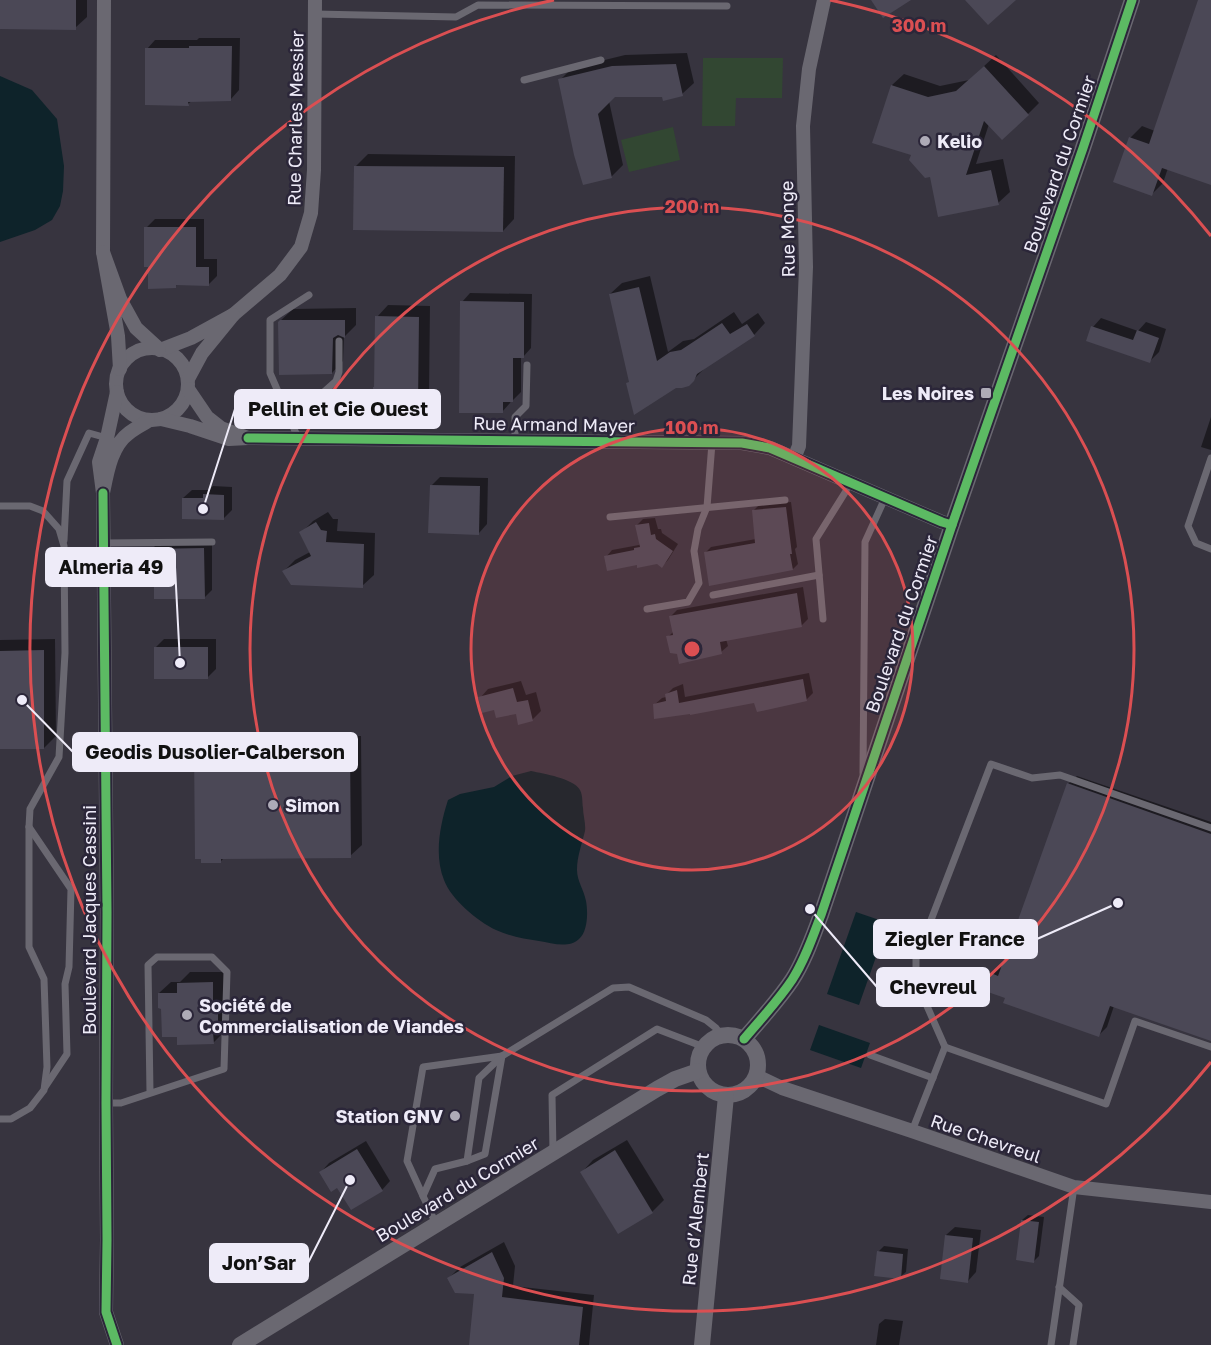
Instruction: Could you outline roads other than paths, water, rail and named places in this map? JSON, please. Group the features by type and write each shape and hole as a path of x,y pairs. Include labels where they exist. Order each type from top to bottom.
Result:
{"street":[{"path":"104,0 103,252 118,336 120,369"},
{"name":"Rue Monge","path":"794,458 799,446 806,267 803,126 809,69 824,0"},
{"name":"Boulevard du Cormier","path":"744,1040 793,978 821,915 1132,0"},
{"name":"Rue Charles Messier","path":"159,349 190,339 233,315 280,276 301,247 311,213 314,170 315,7"},
{"path":"103,252 120,299 136,328 159,349"},
{"name":"Rue Charles Messier","path":"188,384 202,353 233,315"},
{"path":"159,349 170,353 185,369 188,384 185,399 171,415 155,420 138,417 129,412 121,403 116,380 126,359 136,352 159,349"},
{"name":"Rue Armand Mayer","path":"188,384 207,417 222,428 248,438"},
{"name":"Boulevard Jacques Cassini","path":"117,392 99,462 103,493 106,1312 117,1345"},
{"name":"Rue Armand Mayer","path":"155,420 190,426 229,439 742,443 770,448 952,525"},
{"name":"Boulevard Jacques Cassini","path":"103,493 116,448 127,434 155,420"},
{"path":"722,1036 736,1036 744,1040 752,1046 757,1056 759,1066 757,1076 744,1091 735,1095 716,1094 701,1080 698,1071 700,1054 710,1041 722,1036"},
{"name":"Boulevard du Cormier","path":"240,1345 675,1079 698,1071"},
{"name":"Rue Chevreul","path":"757,1076 782,1088 1074,1187 1211,1202"},
{"name":"Rue d’Alembert","path":"702,1345 726,1096"}],"lane":[{"path":"315,7 456,17 478,5 727,6"},
{"path":"524,80 601,60"},
{"path":"298,438 270,373 270,320 309,295"},
{"path":"290,422 336,381 339,372 339,341"},
{"path":"515,441 515,417 526,406 527,365"},
{"path":"44,1090 47,1067 44,979 28,947 30,809 59,758 65,653 64,546 67,481 89,433 106,438"},
{"path":"647,609 688,602 699,583 694,551 698,529 707,507 712,442"},
{"path":"1211,458 1188,526 1196,543 1211,549"},
{"path":"823,619 816,539 846,491 849,482"},
{"path":"863,791 865,542 885,498"},
{"path":"610,517 785,500"},
{"path":"0,506 30,506 43,511 59,529 64,546"},
{"path":"103,543 212,542"},
{"path":"713,595 819,575"},
{"path":"912,1131 945,1047 916,981 916,959 991,764 1032,778 1060,775 1211,828"},
{"path":"0,1119 11,1119 30,1108 66,1054 65,984 69,967 71,889 29,827"},
{"path":"106,1103 121,1102 224,1069 226,972 212,957 157,957 148,965 150,1092"},
{"path":"466,1161 479,1078 502,1056 613,988 629,987 706,1020 722,1036"},
{"path":"945,1047 1106,1104 1135,1021 1211,1047"},
{"path":"553,1153 552,1095 657,1029 704,1047"},
{"path":"870,1055 933,1078"},
{"path":"423,1196 435,1169 485,1154 502,1056"},
{"path":"436,1224 407,1161 423,1067 502,1056"},
{"path":"1051,1345 1074,1187"},
{"path":"1059,1287 1078,1305 1072,1345"}],"water":[{"path":"0,76 32,90 57,119 64,166 60,206 52,220 35,230 0,242"},
{"path":"531,771 571,782 582,794 585,828 577,870 586,901 587,921 582,936 570,944 554,944 512,936 489,926 473,915 452,895 441,870 439,840 448,800 460,794 494,787 512,776"},
{"path":"856,912 888,923 859,1005 827,994"},
{"path":"819,1025 870,1043 861,1068 810,1050"}],"place":[{"name":"Kelio","path":"925,141"},
{"name":"Les Noires","path":"986,393"},
{"name":"Pellin et Cie Ouest","path":"203,509"},
{"name":"Almeria 49","path":"180,663"},
{"name":"Geodis Dusolier-Calberson","path":"22,700"},
{"name":"Simon","path":"273,805"},
{"name":"Ziegler France","path":"1118,903"},
{"name":"Chevreul","path":"810,909"},
{"name":"Société de Commercialisation de Viandes","path":"187,1015"},
{"name":"Station GNV","path":"455,1116"},
{"name":"Jon’Sar","path":"350,1180"}]}
